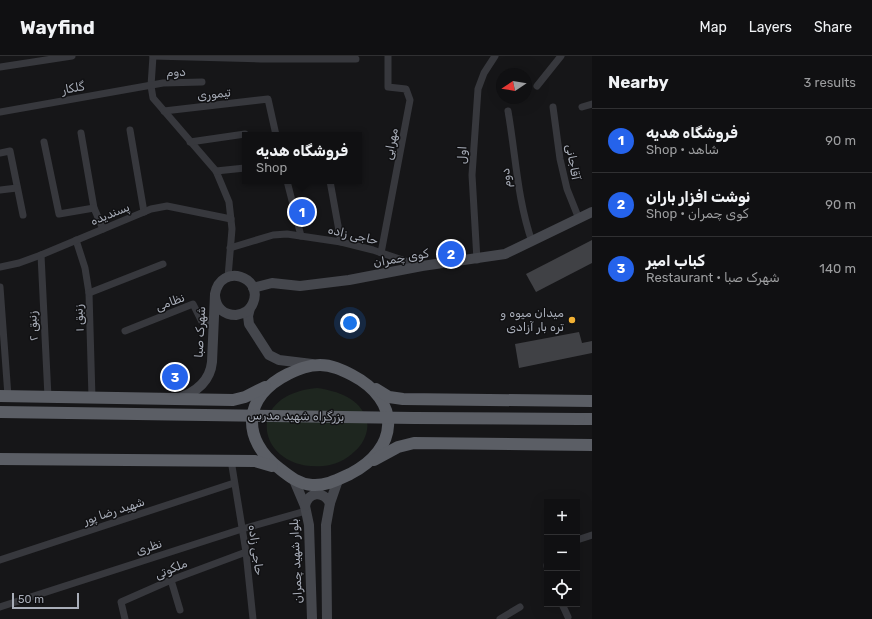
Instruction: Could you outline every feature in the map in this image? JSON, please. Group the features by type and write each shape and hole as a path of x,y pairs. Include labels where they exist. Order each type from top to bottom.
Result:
{"highway":[{"path":"592,401 403,399 389,396 362,380 334,367 320,365 302,368 273,382 262,392 255,405 252,426 254,437 260,450 278,468 294,480 319,485 338,480 394,449 414,443 592,445"},
{"path":"362,380 372,388 381,399 386,412 387,425 385,438 381,448 371,461 363,467"},
{"name":"بزرگراه شهید مدرس","path":"4,396 238,399 273,382"},
{"name":"بزرگراه شهید مدرس","path":"0,412 592,419"},
{"path":"0,458 258,461 278,468"}],"main road":[{"name":"کوی چمران","path":"253,288 272,283 300,286 349,280 422,266 477,260 504,254 532,242 592,212"},
{"path":"250,308 240,315 230,315 219,308 215,296 218,284 228,276 236,275 243,277 249,282 253,288 255,298 250,308 248,319 250,326 271,357 282,361 320,365"},
{"name":"شهرک صبا","path":"176,399 198,388 208,377 212,362 215,296"},
{"name":"بلوار شهید چمران","path":"294,480 306,509 310,535 312,619"},
{"path":"327,619 325,534 330,503 338,480"},
{"path":"306,509 306,500 310,496 316,494 322,494 330,503"}],"street":[{"path":"0,67 72,56"},
{"path":"228,276 231,219 229,202 216,171 153,98 151,86 153,56 356,59"},
{"name":"مهرابی","path":"381,253 410,100 406,89 388,87 388,56"},
{"name":"اول","path":"477,260 472,175 478,89 484,73 495,56"},
{"path":"537,86 561,56"},
{"name":"دوم","path":"151,86 163,83 202,82"},
{"name":"گلکار","path":"0,112 151,86"},
{"name":"تیموری","path":"164,111 268,99 275,132"},
{"path":"582,107 592,104"},
{"name":"آقاجانی","path":"553,107 560,159 567,189 579,219"},
{"name":"دوم","path":"508,112 515,149 518,191 524,219 532,242"},
{"path":"130,130 144,212"},
{"path":"81,133 94,208 103,229"},
{"path":"190,142 242,134"},
{"path":"44,142 59,214 94,208"},
{"path":"0,153 10,151 23,214"},
{"path":"216,171 242,168"},
{"path":"288,184 301,236"},
{"path":"331,184 341,242"},
{"path":"0,190 17,188"},
{"name":"پسندیده","path":"0,267 19,263 41,255 144,212 167,206 231,219"},
{"name":"حاجی زاده","path":"230,248 273,235 287,234 341,242 422,266"},
{"name":"زنبق ۱","path":"76,240 86,268 92,398"},
{"name":"زنبق ۲","path":"41,255 48,397"},
{"path":"88,293 163,264"},
{"path":"0,287 4,396"},
{"name":"نظامی","path":"125,331 193,304 202,322 214,319"},
{"name":"حاجی زاده","path":"230,460 246,552 253,619"},
{"name":"شهید رضا پور","path":"0,560 234,483"},
{"name":"نظری","path":"0,607 306,509"},
{"path":"580,539 592,535"},
{"name":"ملکوتی","path":"125,619 121,602 171,580 246,552"},
{"path":"171,580 180,610"},
{"path":"500,619 520,607"},
{"path":"563,607 568,617"}],"shaded area":[{"path":"317,388 332,391 354,401 364,413 367,421 367,429 365,438 361,445 352,454 344,459 336,463 323,466 301,465 284,457 273,446 267,432 268,417 276,404 293,394"}],"building":[{"path":"592,240 592,263 536,292 526,274"},
{"path":"579,332 582,343 592,341 592,353 519,368 515,344"}],"place":[{"name":"فروشگاه هدیه","path":"302,212"},
{"name":"نوشت افزار باران","path":"451,254"},
{"name":"میدان میوه و تره بار آزادی","path":"572,320"},
{"name":"کباب امیر","path":"175,377"}]}
